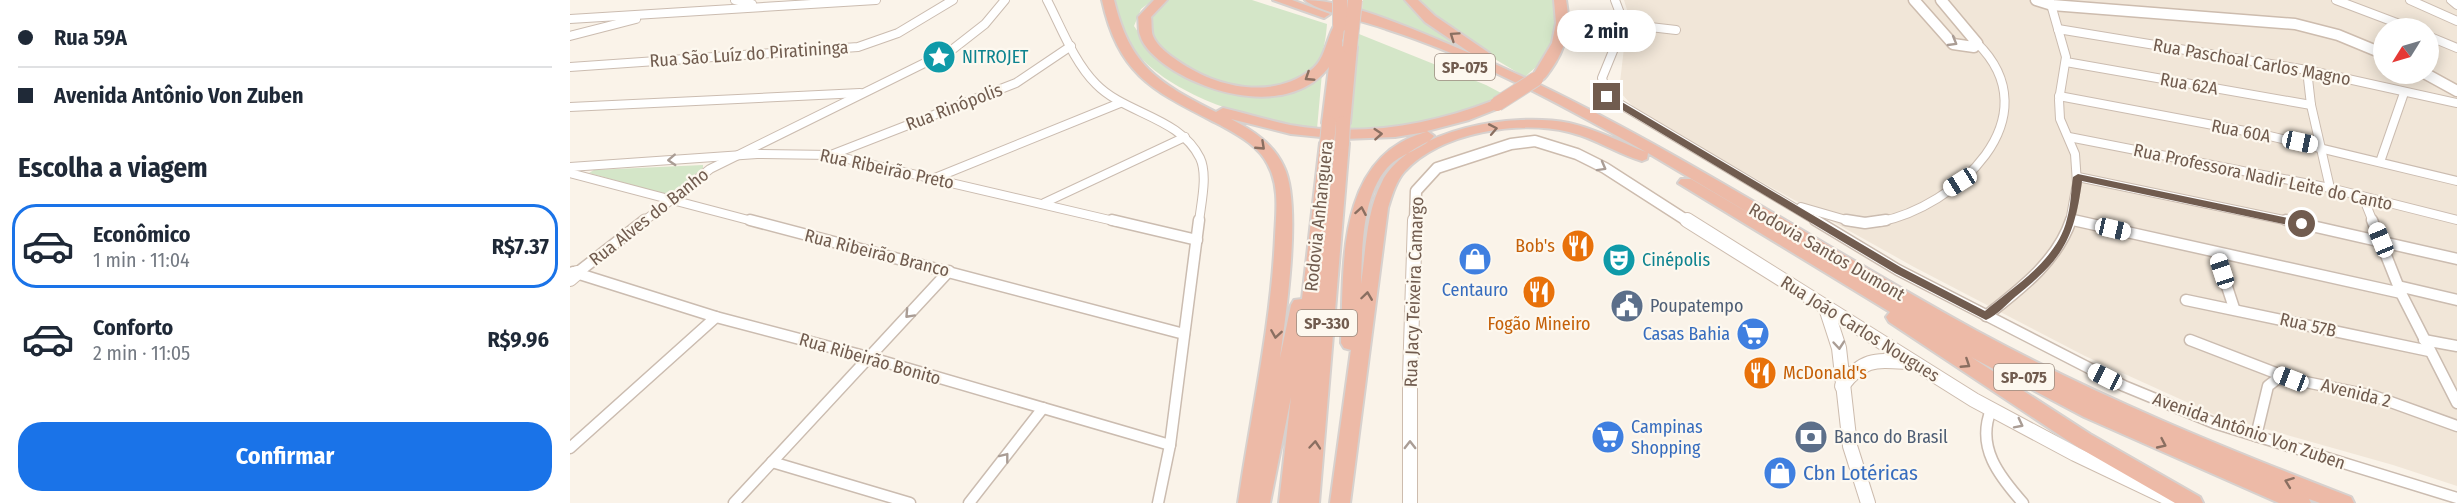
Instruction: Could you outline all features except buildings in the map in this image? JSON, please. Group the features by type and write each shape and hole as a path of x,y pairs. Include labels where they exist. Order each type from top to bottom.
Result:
{"highway":[{"path":"1108,0 1118,36 1128,58 1140,71 1169,92 1258,143 1274,162 1281,177 1284,193 1283,270 1277,326 1248,503"},
{"path":"1161,0 1146,10 1142,18 1141,26 1152,45 1179,69 1228,91 1256,93 1274,91 1305,81 1317,73 1325,62 1340,27"},
{"path":"1272,0 1311,2"},
{"name":"Rodovia Santos Dumont","path":"1279,0 1311,2 1400,29 1520,80 1603,122 1970,335 2057,381 2282,480 2344,503"},
{"name":"Rodovia Anhanguera","path":"1310,503 1336,123 1340,0"},
{"name":"Rodovia Anhanguera","path":"1336,123 1350,47 1355,0"},
{"path":"1411,0 1430,19 1520,80"},
{"path":"1347,437 1354,276 1359,221 1366,187 1387,159 1432,134 1487,115 1540,75 1553,58 1562,36 1560,0"},
{"name":"Rodovia Santos Dumont","path":"1311,2 1457,63 1530,97 1642,156 1759,227 1964,345 2062,397 2177,451 2301,503"},
{"path":"1118,36 1139,61 1182,93 1220,111 1282,129 1355,135 1392,133 1447,123 1501,104"},
{"path":"1340,503 1347,437 1380,208 1388,186 1401,167 1422,151 1443,141 1494,128 1529,124 1573,128 1642,156"},
{"name":"Rodovia Anhanguera","path":"1289,503 1315,239 1334,143"},
{"path":"1759,227 2083,440 2193,503"},
{"path":"1260,503 1278,404 1315,239"}],"street":[{"path":"735,0 763,6"},
{"path":"570,19 876,0"},
{"name":"Rua São Luíz do Piratininga","path":"570,67 858,47 898,33 952,0"},
{"path":"993,0 996,14"},
{"path":"730,157 951,50 973,35 996,14 1005,0"},
{"path":"1047,0 1071,46 1095,83 1120,103 1161,122 1185,137 1200,158 1203,180 1197,240 1170,445 1158,503"},
{"path":"1615,0 1624,24 1676,30"},
{"path":"1914,0 1953,44 1968,48 1977,42"},
{"path":"1787,203 1818,213 1870,223 1911,212 1960,182 1982,164 2004,119 2005,96 2002,78 1991,56 1941,0"},
{"path":"2036,0 2295,24 2338,35 2373,49"},
{"path":"2074,0 2288,17 2338,31 2373,45"},
{"path":"2336,0 2384,18"},
{"path":"2410,0 2457,21"},
{"path":"2451,0 2457,4"},
{"path":"1986,316 2045,267 2061,245 2072,220 2078,177 2075,151 2062,127 2059,96 2066,62 2051,2"},
{"path":"570,35 659,13"},
{"path":"570,35 588,18"},
{"name":"Avenida Antônio Von Zuben","path":"1624,24 1602,78 1603,92 1607,97 1898,270 2124,386 2172,407 2256,436 2457,498"},
{"name":"Rua Paschoal Carlos Magno","path":"2058,29 2307,70 2457,103"},
{"path":"2439,41 2457,48"},
{"name":"Rua Rinópolis","path":"831,155 1007,87 1071,46"},
{"name":"Rua 62A","path":"2066,62 2311,105"},
{"path":"2307,70 2311,105 2330,188"},
{"path":"2439,74 2457,82"},
{"path":"2439,81 2457,91"},
{"path":"570,107 862,93"},
{"path":"2380,162 2404,93"},
{"path":"822,94 830,108"},
{"name":"Rua 60A","path":"2059,96 2320,147 2457,181"},
{"name":"Rua Paschoal Carlos Magno","path":"2446,100 2457,96"},
{"path":"935,178 1120,103"},
{"path":"1044,203 1185,137"},
{"name":"Rua Professora Nadir Leite do Canto","path":"2069,137 2330,188 2457,220"},
{"name":"Rua Jacy Teixeira Camargo","path":"1410,503 1411,354 1416,191 1437,168 1453,162 1511,144 1535,141 1548,144"},
{"name":"Rua João Carlos Nougues","path":"1548,144 1577,154 1605,168 1909,362 1991,410 2178,503"},
{"name":"Rua Ribeirão Preto","path":"570,167 808,153 831,155 1197,240"},
{"name":"Rua Alves do Banho","path":"572,274 730,157"},
{"name":"Rua Ribeirão Branco","path":"570,173 1184,334"},
{"path":"2078,177 2381,240 2457,259"},
{"path":"2363,196 2400,289 2429,351 2454,389 2457,403"},
{"path":"2072,220 2216,253 2457,300"},
{"path":"2216,253 2234,308"},
{"path":"734,503 949,271"},
{"name":"Rua Ribeirão Bonito","path":"572,274 1170,445"},
{"name":"Rua 57B","path":"2186,300 2234,308 2429,351"},
{"path":"1825,307 1838,333 1842,386 1859,484 1868,503"},
{"path":"570,448 716,316"},
{"name":"Avenida 2","path":"2190,340 2291,379 2374,396 2457,426"},
{"path":"2424,340 2457,346"},
{"path":"1842,386 1856,367 1868,362 1909,362"},
{"path":"2256,436 2268,386 2277,379 2291,379"},
{"path":"969,503 1043,408"},
{"path":"1991,410 1984,429 1984,440 1998,471 2023,503"},
{"path":"772,462 910,503"}],"shaded area":[{"path":"1624,0 2457,0 2457,486 2393,465 2213,414 2085,356 1914,267 1640,114 1619,91 1628,13"}],"green space":[{"path":"1112,0 1153,0 1141,9 1134,26 1156,52 1171,65 1187,76 1222,92 1240,96 1257,96 1322,73 1317,129 1236,111 1207,101 1180,87 1156,71 1136,53 1120,27"},
{"path":"1165,0 1252,0 1327,24 1321,55 1309,73 1288,84 1250,88 1218,84 1195,74 1171,58 1153,41 1147,31 1147,15"},
{"path":"1363,0 1406,0 1457,46 1362,10"},
{"path":"1419,0 1553,0 1555,34 1553,42 1545,58 1525,77 1473,46"},
{"path":"1359,34 1503,94 1484,104 1428,122 1350,132"},
{"path":"703,165 703,168 672,193 665,194 589,173 594,170"}],"place":[{"name":"NITROJET","path":"939,57"},
{"name":"Bob's","path":"1578,246"},
{"name":"Centauro","path":"1475,259"},
{"name":"Cinépolis","path":"1619,260"},
{"name":"Fogão Mineiro","path":"1539,292"},
{"name":"Poupatempo","path":"1627,306"},
{"name":"Casas Bahia","path":"1753,334"},
{"name":"McDonald's","path":"1760,373"},
{"name":"Campinas Shopping","path":"1608,437"},
{"name":"Banco do Brasil","path":"1811,437"},
{"name":"Cbn Lotéricas","path":"1780,473"}],"route":[{"path":"1607,97 1898,270 1986,316 2045,267 2061,245 2072,220 2078,177 2302,224"}]}
